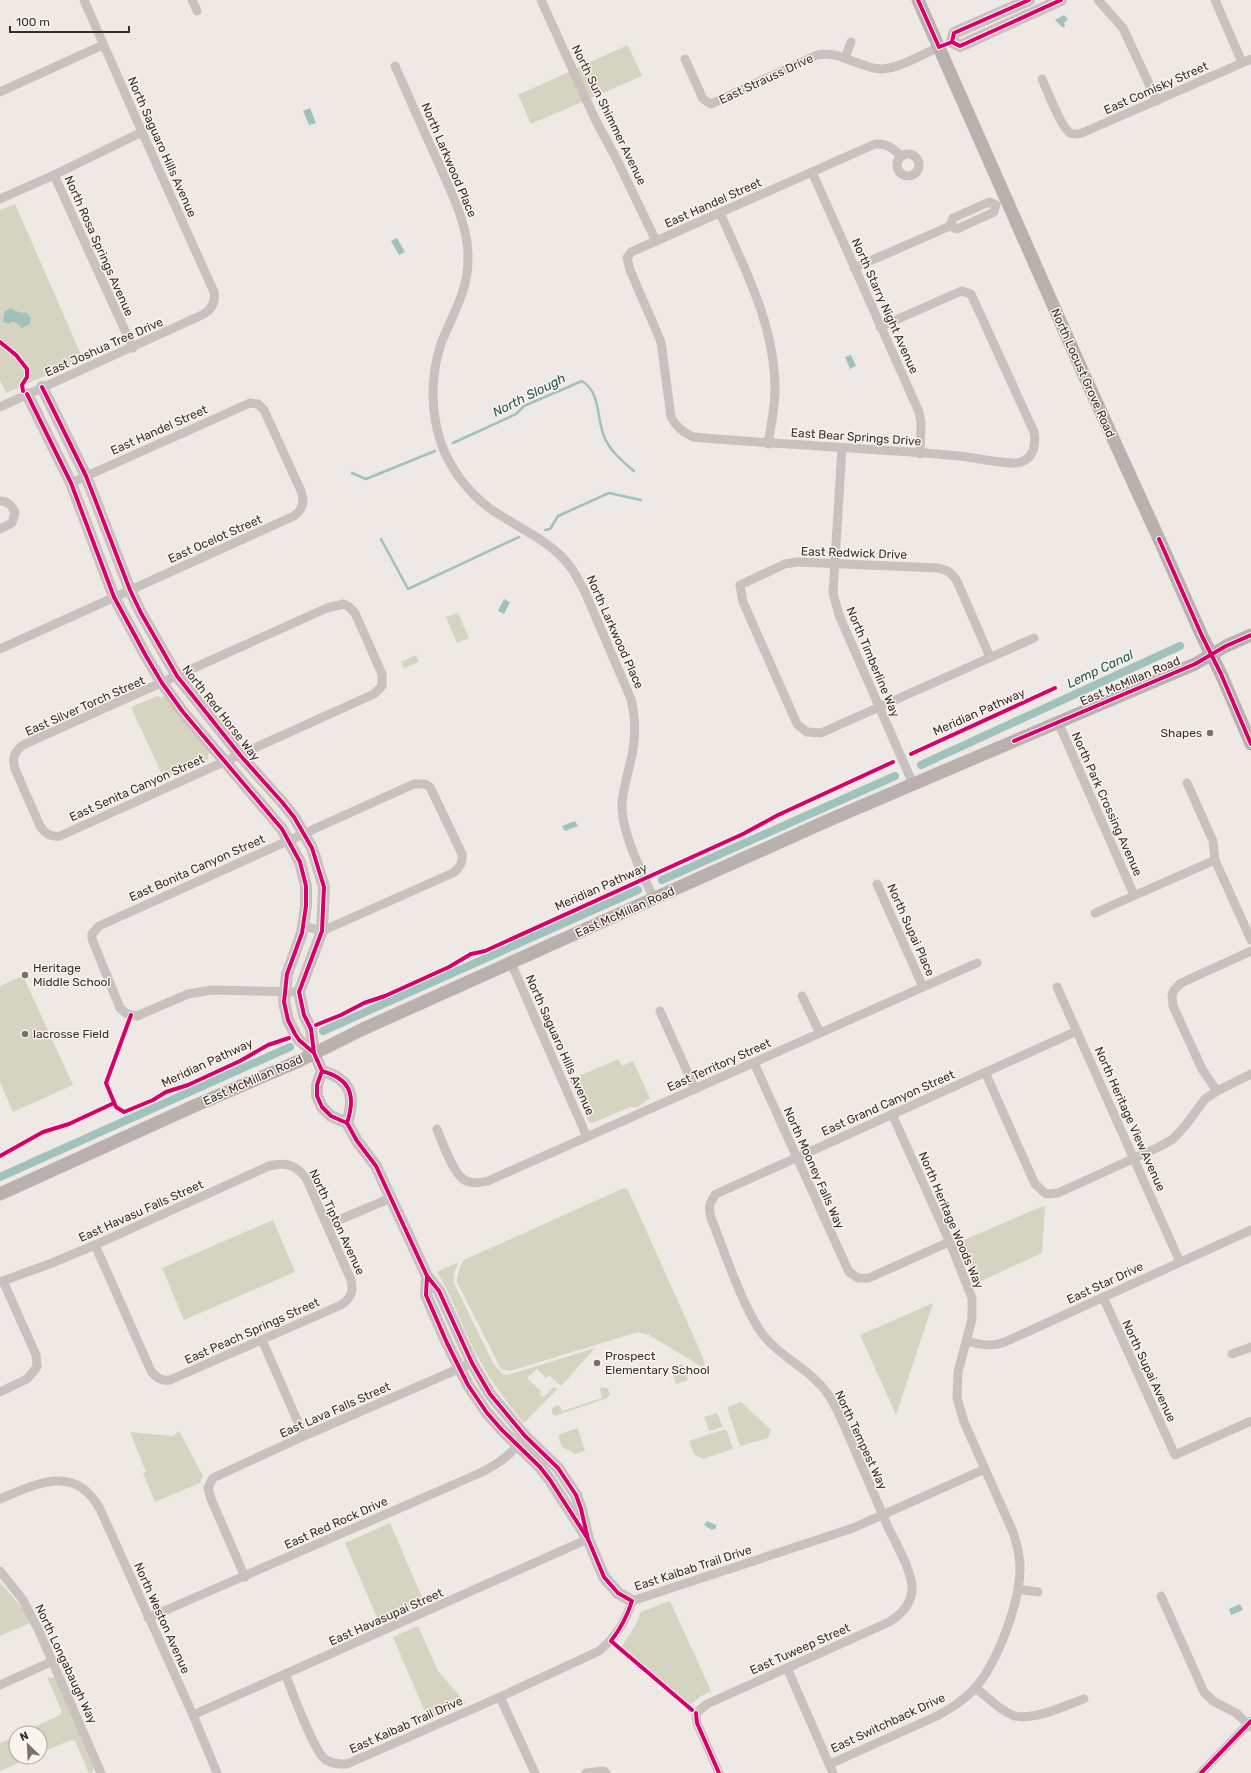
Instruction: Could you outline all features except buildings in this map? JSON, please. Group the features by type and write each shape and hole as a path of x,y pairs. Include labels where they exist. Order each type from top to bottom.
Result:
{"main road":[{"name":"North Locust Grove Road","path":"918,0 939,47 1001,202 1211,654 1251,744"},
{"name":"East McMillan Road","path":"0,1194 314,1053 341,1039 913,784 1195,664 1226,646 1251,635"}],"street":[{"name":"North Saguaro Hills Avenue","path":"84,0 214,292 214,304"},
{"path":"192,0 197,11"},
{"name":"North Sun Shimmer Avenue","path":"541,0 595,119 617,160 656,241"},
{"name":"East Strauss Drive","path":"952,42 954,33 1029,0"},
{"name":"East Strauss Drive","path":"685,59 703,98 710,104 817,55 836,54 868,66 882,69 896,66 952,42 960,46 1061,0"},
{"path":"1098,0 1123,28 1156,101"},
{"path":"1215,0 1247,61"},
{"path":"845,58 851,42"},
{"path":"0,92 103,45"},
{"name":"East Comisky Street","path":"1042,79 1063,124 1070,133 1076,135 1247,61"},
{"name":"North Larkwood Place","path":"395,66 454,200 462,220 467,242 468,260 465,284 459,303 437,357 434,375 433,405 440,441 462,481 474,494 487,506 534,535 561,556 577,576 585,592 631,699 635,715 633,750 623,793 622,812 629,838 654,899"},
{"path":"0,199 54,175 142,132"},
{"name":"East Handel Street","path":"679,427 671,417 660,338 630,270 627,258 631,252 875,144 883,143 891,146 901,156"},
{"name":"North Starry Night Avenue","path":"812,172 919,412 921,423 920,454"},
{"name":"North Rosa Springs Avenue","path":"54,175 133,348"},
{"path":"854,268 950,226 953,218 989,202 1001,202"},
{"path":"720,213 761,307 772,353 775,389 768,444"},
{"name":"East Bear Springs Drive","path":"679,427 683,432 693,437 768,444 960,456 1009,464 1020,463 1032,454 1034,449 1034,432 975,299 971,294 959,292 880,327"},
{"name":"East Joshua Tree Drive","path":"0,406 133,348 202,315 209,311 214,304"},
{"name":"North Red Horse Way","path":"42,388 86,476 130,590 141,613 177,676 240,755 282,802 304,833 318,864 324,887 322,931 299,992"},
{"path":"27,394 71,483 114,597 162,683 183,712 289,840 300,862 306,886 306,906 303,926 296,951 287,974 284,991 286,1011 291,1026 299,1040 314,1053"},
{"name":"East Handel Street","path":"71,483 246,404 258,404 264,410 301,491 304,503"},
{"name":"North Timberline Way","path":"842,448 833,593 839,615 913,784"},
{"path":"0,501 6,501 10,504 15,513 12,523 0,529"},
{"name":"East Ocelot Street","path":"0,649 294,516 300,511 304,503"},
{"name":"East Redwick Drive","path":"880,707 821,733 807,732 797,724 744,602 740,585 785,564 797,562 938,568 948,571 956,579 990,657"},
{"name":"East Silver Torch Street","path":"52,836 45,834 40,826 15,769 14,755 16,750 23,745 327,608 344,604 355,613 382,674 382,686"},
{"path":"880,707 1034,638"},
{"name":"East Senita Canyon Street","path":"52,836 60,836 225,762 374,694 382,686"},
{"name":"North Park Crossing Avenue","path":"1058,722 1134,895"},
{"path":"1187,783 1213,841 1215,860 1251,940"},
{"name":"East Bonita Canyon Street","path":"284,991 212,990 188,994 137,1016 127,1014 120,1008 93,945 92,934 99,926 304,833 414,784 425,784 433,791 462,854 461,865 453,873 322,931"},
{"path":"1096,913 1215,860"},
{"name":"North Supai Place","path":"877,884 923,987"},
{"path":"303,926 322,931"},
{"path":"1217,1091 1197,1058 1173,1006 1172,995 1174,990 1181,983 1251,951"},
{"name":"North Saguaro Hills Avenue","path":"511,963 587,1137"},
{"name":"East Territory Street","path":"436,1129 456,1171 463,1179 470,1182 488,1181 977,963"},
{"name":"North Heritage View Avenue","path":"1058,987 1180,1262"},
{"path":"284,991 299,992 304,1015 311,1029 314,1053 322,1071 317,1085 317,1096 322,1107 331,1116 348,1123"},
{"path":"802,996 820,1034"},
{"path":"660,1011 695,1089"},
{"name":"East Grand Canyon Street","path":"710,1201 716,1194 1077,1030"},
{"name":"North Mooney Falls Way","path":"754,1063 847,1269 858,1278 869,1278 949,1242"},
{"path":"322,1071 337,1076 348,1086 352,1102 348,1123 357,1141 376,1166 427,1276 439,1291 472,1363 490,1394 521,1441"},
{"path":"985,1072 1035,1184 1046,1194 1058,1193 1134,1159 1173,1138 1186,1126 1205,1099 1217,1091 1251,1074"},
{"name":"North Heritage Woods Way","path":"892,1114 949,1242 972,1298 972,1320 958,1372 958,1398 964,1422 1013,1532 1017,1546 1020,1567 1018,1589 1006,1628 992,1663 975,1688"},
{"name":"East Havasu Falls Street","path":"2,1282 95,1245 269,1166 280,1164 291,1165"},
{"name":"North Tipton Avenue","path":"291,1165 300,1170 306,1178 351,1280 353,1287 352,1294"},
{"path":"327,1225 391,1198"},
{"name":"North Tempest Way","path":"710,1201 708,1208 711,1218 744,1300 758,1328 769,1343 809,1374 827,1393 841,1420 909,1573 912,1586 909,1601"},
{"name":"East Star Drive","path":"967,1341 982,1345 996,1345 1251,1230"},
{"name":"East Peach Springs Street","path":"95,1245 151,1371 158,1379 164,1381 170,1380 341,1305 348,1300 352,1294"},
{"path":"427,1276 426,1295 459,1368 487,1413 521,1441 558,1468 576,1496 581,1508 588,1539 604,1577 618,1593 632,1601"},
{"path":"0,1392 27,1380 37,1367 36,1355 2,1282"},
{"name":"North Supai Avenue","path":"1102,1297 1174,1455 1251,1421"},
{"path":"262,1340 304,1436"},
{"path":"1232,1354 1251,1347"},
{"name":"East Lava Falls Street","path":"245,1577 211,1499 208,1488 210,1482 217,1476 304,1436 472,1363"},
{"name":"East Red Rock Drive","path":"148,1618 245,1577 480,1473 507,1457 521,1441"},
{"name":"East Kaibab Trail Drive","path":"285,1674 316,1746 325,1759 336,1764 347,1764 500,1697 598,1651 611,1641 622,1626 632,1601 838,1533 985,1469"},
{"name":"North Weston Avenue","path":"0,1500 44,1482 58,1481 71,1484 86,1491 96,1502 193,1715 217,1773"},
{"name":"East Havasupai Street","path":"193,1715 588,1539"},
{"name":"North Longabaugh Way","path":"0,1571 23,1600 53,1661 101,1773"},
{"path":"1018,1589 1038,1592"},
{"path":"1161,1596 1204,1692 1213,1701 1236,1713 1250,1724 1201,1773"},
{"name":"East Tuweep Street","path":"719,1773 697,1723 696,1713 707,1704 889,1622 899,1616 909,1601"},
{"path":"0,1685 53,1661"},
{"path":"787,1668 831,1769"},
{"path":"975,1688 1011,1715 1022,1717 1033,1716 1084,1699"},
{"name":"East Switchback Drive","path":"831,1769 937,1716 953,1707 975,1688"},
{"path":"500,1697 535,1773"},
{"path":"586,1773 605,1772"}],"green space":[{"path":"628,45 642,76 531,124 518,95"},
{"path":"15,204 83,359 6,393 0,380 0,210"},
{"path":"458,613 469,638 457,643 446,617"},
{"path":"416,655 419,662 404,668 401,662"},
{"path":"166,695 212,751 208,754 208,759 164,779 131,707 157,696 161,698"},
{"name":"lacrosse Field","path":"23,976 73,1085 13,1112 0,1082 0,986"},
{"path":"618,1059 622,1066 633,1061 650,1098 638,1107 630,1107 593,1123 589,1122 570,1080"},
{"path":"624,1188 628,1190 705,1364 702,1367 649,1335 638,1332 510,1371 501,1369 457,1282 459,1270 464,1260"},
{"path":"1043,1206 1045,1207 1042,1253 977,1283 959,1242"},
{"path":"273,1220 295,1272 184,1320 162,1268"},
{"path":"459,1262 454,1273 454,1283 493,1363 502,1374 507,1375 518,1372 595,1348 561,1386 549,1375 546,1378 537,1369 527,1378 542,1392 539,1394 543,1397 554,1387 557,1389 525,1422 522,1421 511,1407 485,1369 474,1350 449,1294 437,1272"},
{"path":"933,1303 896,1415 860,1335"},
{"path":"682,1364 688,1380 676,1384 671,1368"},
{"path":"603,1387 608,1389 610,1395 607,1398 555,1416 552,1413 552,1408 557,1405 560,1406 562,1411 602,1398 600,1388"},
{"path":"741,1402 771,1430 768,1438 740,1446 727,1407"},
{"path":"717,1413 723,1427 709,1431 704,1417"},
{"path":"578,1428 585,1451 575,1454 562,1447 558,1435"},
{"path":"726,1429 733,1449 703,1459 694,1454 689,1441"},
{"path":"179,1431 203,1476 200,1483 155,1502 143,1473 146,1472 130,1432 173,1436"},
{"path":"390,1523 424,1602 379,1622 345,1543"},
{"path":"0,1582 23,1609 30,1623 0,1636"},
{"path":"670,1601 711,1691 700,1697 689,1706 622,1646 635,1626 641,1612"},
{"path":"418,1626 438,1671 466,1703 428,1719 393,1637"},
{"path":"47,1677 55,1678 94,1768 92,1773 89,1773 75,1741 71,1740 48,1750 48,1725 39,1725 60,1715 62,1712"},
{"path":"8,1740 8,1765 13,1765 0,1771 0,1743"}],"water":[{"path":"1064,15 1068,19 1064,23 1065,26 1063,28 1055,20"},
{"path":"310,108 316,123 309,125 303,111"},
{"path":"397,238 405,252 399,255 391,241"},
{"path":"10,308 18,312 27,313 31,318 30,324 22,328 15,322 11,322 9,324 3,322 4,312"},
{"path":"851,355 856,366 850,369 845,357"},
{"path":"504,599 510,602 504,614 498,611"},
{"path":"575,821 578,826 565,831 562,826"},
{"path":"707,1521 716,1525 716,1528 712,1530 704,1525"},
{"path":"1240,1604 1243,1610 1231,1615 1229,1609"}],"waterway":[{"name":"North Slough","path":"453,443 516,414 524,406 582,381 588,386 595,399 606,441 616,455 634,471"},
{"name":"North Slough","path":"352,473 366,479 435,451"},
{"name":"North Slough","path":"545,530 550,529 558,516 609,493 641,500"},
{"name":"North Slough","path":"381,539 408,589 519,537"},
{"name":"Lemp Canal","path":"921,765 1180,646"},
{"name":"Lemp Canal","path":"662,880 895,776"},
{"name":"Lemp Canal","path":"323,1031 638,890"},
{"name":"Lemp Canal","path":"0,1177 290,1047"}],"cycle path":[{"path":"918,0 939,47 952,42"},
{"path":"952,42 954,33 1029,0"},
{"path":"952,42 960,46 1061,0"},
{"path":"0,342 16,355 27,369 27,377 22,385 23,391"},
{"path":"42,387 86,476 130,590 141,613 177,676 240,755 294,817 312,848 324,887 322,931 299,992 304,1015 311,1029 314,1053 322,1071 317,1085 317,1096 322,1107 331,1116 347,1123 357,1141 376,1166 427,1276 439,1291 472,1363 490,1394 525,1436 558,1468 576,1495 588,1539"},
{"path":"27,394 71,483 114,597 146,656 162,683 183,712 282,829 300,862 306,886 306,906 302,933 287,974 284,1002 288,1020 295,1034 299,1040 314,1053"},
{"path":"1159,539 1202,636 1221,674 1251,744"},
{"path":"1014,741 1195,664 1226,646 1251,635"},
{"name":"Meridian Pathway","path":"911,754 1055,688"},
{"name":"Meridian Pathway","path":"316,1025 341,1015 364,1003 385,996 449,967 471,954 485,951 743,834 778,815 893,762"},
{"name":"Meridian Pathway","path":"131,1015 106,1083 116,1107 124,1112 153,1100 166,1092 188,1085 240,1061 268,1045 289,1038"},
{"path":"322,1071 332,1074 345,1084 349,1090 351,1105 347,1123"},
{"path":"0,1156 43,1132 69,1124 114,1103"},
{"path":"427,1276 426,1295 447,1343 468,1385 487,1413 502,1430 540,1467 550,1480 588,1539 604,1577 618,1593 632,1601 618,1632 611,1641 692,1710"},
{"path":"696,1713 697,1723 719,1773"},
{"path":"1201,1773 1251,1721"}],"place":[{"name":"Shapes","path":"1210,733"},
{"name":"Heritage Middle School","path":"25,975"},
{"name":"lacrosse Field","path":"25,1034"},
{"name":"Prospect Elementary School","path":"597,1363"}]}
